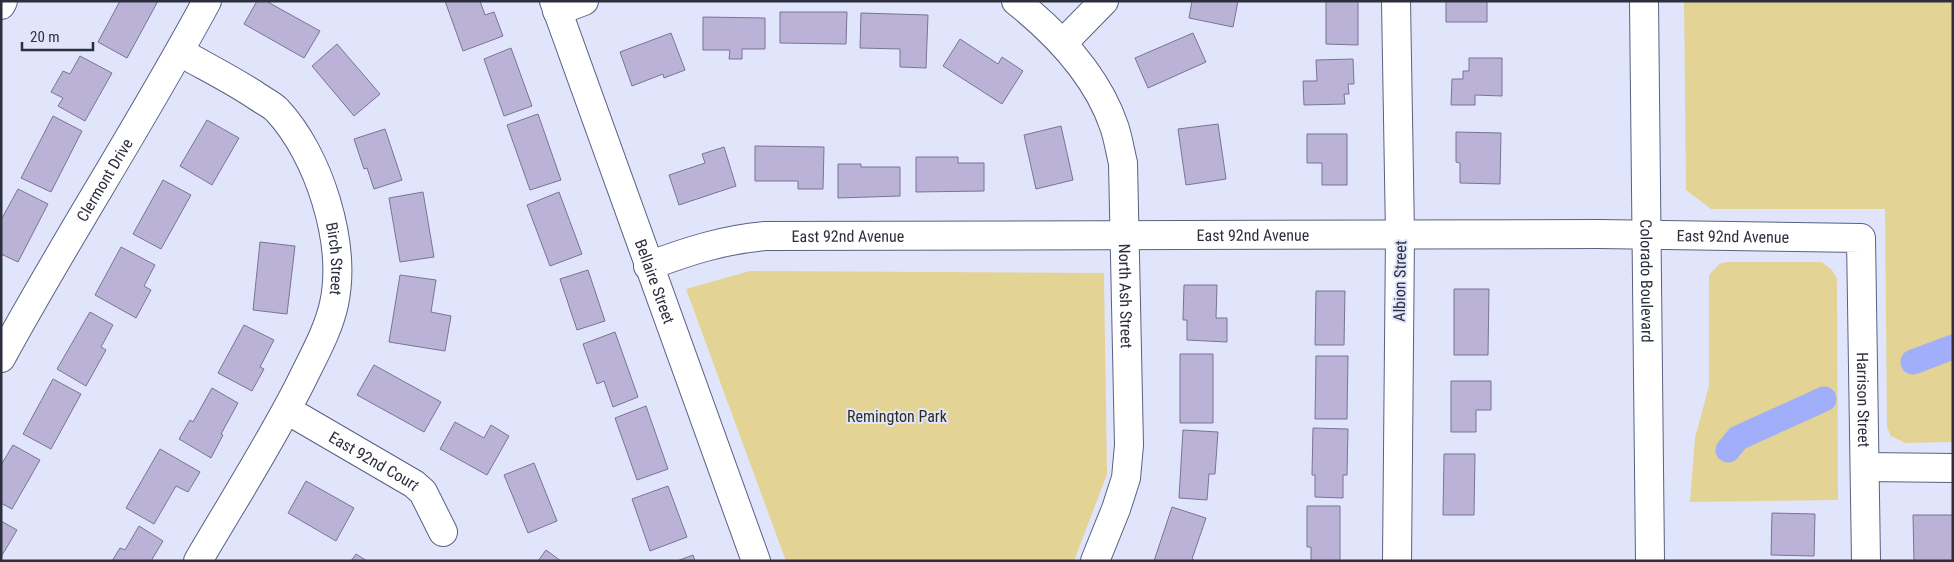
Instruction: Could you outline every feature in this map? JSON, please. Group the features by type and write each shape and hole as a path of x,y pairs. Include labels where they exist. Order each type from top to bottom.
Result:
{"street":[{"path":"1,5 3,1"},
{"name":"Clermont Drive","path":"1,358 36,294 180,52 207,1"},
{"path":"555,6 584,1"},
{"name":"North Ash Street","path":"1016,1 1063,43 1096,89 1114,126 1123,163 1129,445 1126,478 1096,561"},
{"path":"1063,43 1104,1"},
{"name":"Albion Street","path":"1396,1 1400,235 1396,561"},
{"name":"Colorado Boulevard","path":"1644,1 1650,561"},
{"name":"Bellaire Street","path":"555,6 756,561"},
{"name":"Birch Street","path":"180,52 245,88 276,109 299,137 324,194 336,255 337,278 334,303 324,336 286,410 198,561"},
{"name":"East 92nd Avenue","path":"648,266 706,246 733,239 766,236 1125,234 1646,235 1861,238"},
{"name":"Harrison Street","path":"1861,238 1866,561"},
{"name":"East 92nd Court","path":"286,410 414,484 423,492 443,532"},
{"path":"1865,467 1953,468"}],"green space":[{"path":"1684,1 1953,1 1953,442 1905,443 1891,436 1887,427 1885,209 1711,209 1686,190"},
{"path":"1726,262 1822,262 1832,270 1837,279 1838,500 1690,502 1695,438 1709,386 1709,275 1719,264"},
{"name":"Remington Park","path":"750,271 1104,273 1107,474 1074,561 786,561 686,289"}],"building":[{"path":"120,1 158,1 127,58 98,42"},
{"path":"257,1 266,1 320,31 304,58 244,24"},
{"path":"445,1 480,1 485,15 494,12 503,36 463,51"},
{"path":"1192,1 1238,1 1233,27 1189,18"},
{"path":"1326,1 1358,1 1358,45 1326,44"},
{"path":"1446,1 1487,1 1487,22 1446,22"},
{"path":"780,12 847,12 846,44 780,43"},
{"path":"861,13 928,15 926,68 900,67 900,49 860,48"},
{"path":"703,17 765,18 765,49 742,49 742,59 729,59 730,50 703,50"},
{"path":"671,33 685,70 664,78 663,74 632,86 620,52"},
{"path":"1193,33 1206,62 1148,88 1135,58"},
{"path":"960,39 998,64 1002,57 1023,71 1002,104 943,66"},
{"path":"337,44 380,94 354,116 312,66"},
{"path":"511,48 532,106 504,116 484,59"},
{"path":"80,56 112,73 85,121 58,106 63,98 51,92 63,71 70,74"},
{"path":"1469,58 1502,58 1502,96 1475,95 1475,105 1451,105 1452,79 1463,79 1463,71 1469,71"},
{"path":"1353,59 1354,84 1348,84 1349,94 1344,94 1345,104 1304,105 1303,81 1317,81 1316,60"},
{"path":"538,114 561,180 530,190 507,125"},
{"path":"53,116 82,131 51,192 21,178"},
{"path":"207,120 239,138 212,185 180,166"},
{"path":"1218,124 1226,179 1186,185 1178,129"},
{"path":"1061,126 1073,180 1036,189 1024,135"},
{"path":"385,129 402,180 374,189 367,168 364,169 354,139"},
{"path":"1456,132 1501,133 1500,184 1460,183 1460,163 1456,162"},
{"path":"1307,134 1347,134 1347,185 1322,185 1322,163 1307,163"},
{"path":"755,146 824,147 823,189 798,189 798,181 755,181"},
{"path":"724,147 736,186 679,205 669,175 705,163 702,154"},
{"path":"916,157 958,157 958,163 984,163 984,191 916,192"},
{"path":"838,164 861,164 861,167 900,167 900,196 838,198"},
{"path":"163,180 191,195 161,249 133,234"},
{"path":"18,189 48,204 18,262 1,254 1,220"},
{"path":"423,192 434,257 400,262 389,198"},
{"path":"559,192 582,254 550,266 527,205"},
{"path":"260,242 295,246 287,314 253,310"},
{"path":"121,247 155,265 144,286 151,290 136,318 95,295"},
{"path":"588,270 605,321 577,330 560,279"},
{"path":"400,275 436,280 431,312 451,316 445,351 389,342"},
{"path":"1184,285 1217,285 1216,318 1227,318 1227,342 1187,340 1187,320 1183,320"},
{"path":"1454,289 1489,289 1488,355 1454,355"},
{"path":"1316,291 1345,291 1344,345 1315,345"},
{"path":"90,312 113,325 101,347 106,350 86,386 57,369"},
{"path":"244,325 274,340 260,367 264,369 252,391 218,373"},
{"path":"615,332 638,397 613,407 604,381 597,384 583,344"},
{"path":"1180,354 1213,354 1213,423 1180,423"},
{"path":"1316,356 1348,356 1347,419 1315,419"},
{"path":"374,365 441,402 424,432 357,395"},
{"path":"53,379 81,394 51,449 23,434"},
{"path":"1451,381 1491,381 1491,410 1476,410 1476,432 1451,432"},
{"path":"212,388 238,403 221,434 223,435 211,458 179,439 190,420 193,422"},
{"path":"646,406 668,469 637,480 615,418"},
{"path":"455,422 484,438 491,425 509,436 487,475 440,449"},
{"path":"1313,428 1348,429 1347,475 1343,475 1343,498 1315,497 1315,475 1312,475"},
{"path":"1183,430 1218,432 1215,474 1209,474 1207,500 1179,498"},
{"path":"13,445 40,460 12,509 1,503 1,465"},
{"path":"160,449 200,472 188,492 176,486 154,524 126,508"},
{"path":"1444,454 1475,454 1474,515 1443,515"},
{"path":"534,463 557,521 528,533 504,475"},
{"path":"306,481 354,508 336,541 288,513"},
{"path":"668,486 687,537 650,551 632,499"},
{"path":"1307,506 1340,506 1340,561 1311,561 1311,547 1307,547"},
{"path":"1172,507 1206,518 1192,559 1195,561 1154,561"},
{"path":"1772,513 1815,514 1814,556 1771,555"},
{"path":"1913,515 1953,515 1953,561 1914,561"},
{"path":"1,521 17,530 1,557"},
{"path":"139,526 163,541 151,561 112,561 120,548 125,550"},
{"path":"546,550 561,561 538,561"},
{"path":"356,554 367,561 351,561"},
{"path":"693,555 695,561 677,561"}],"waterway":[{"path":"1913,362 1953,347"},
{"path":"1728,450 1738,438 1824,399"}]}
